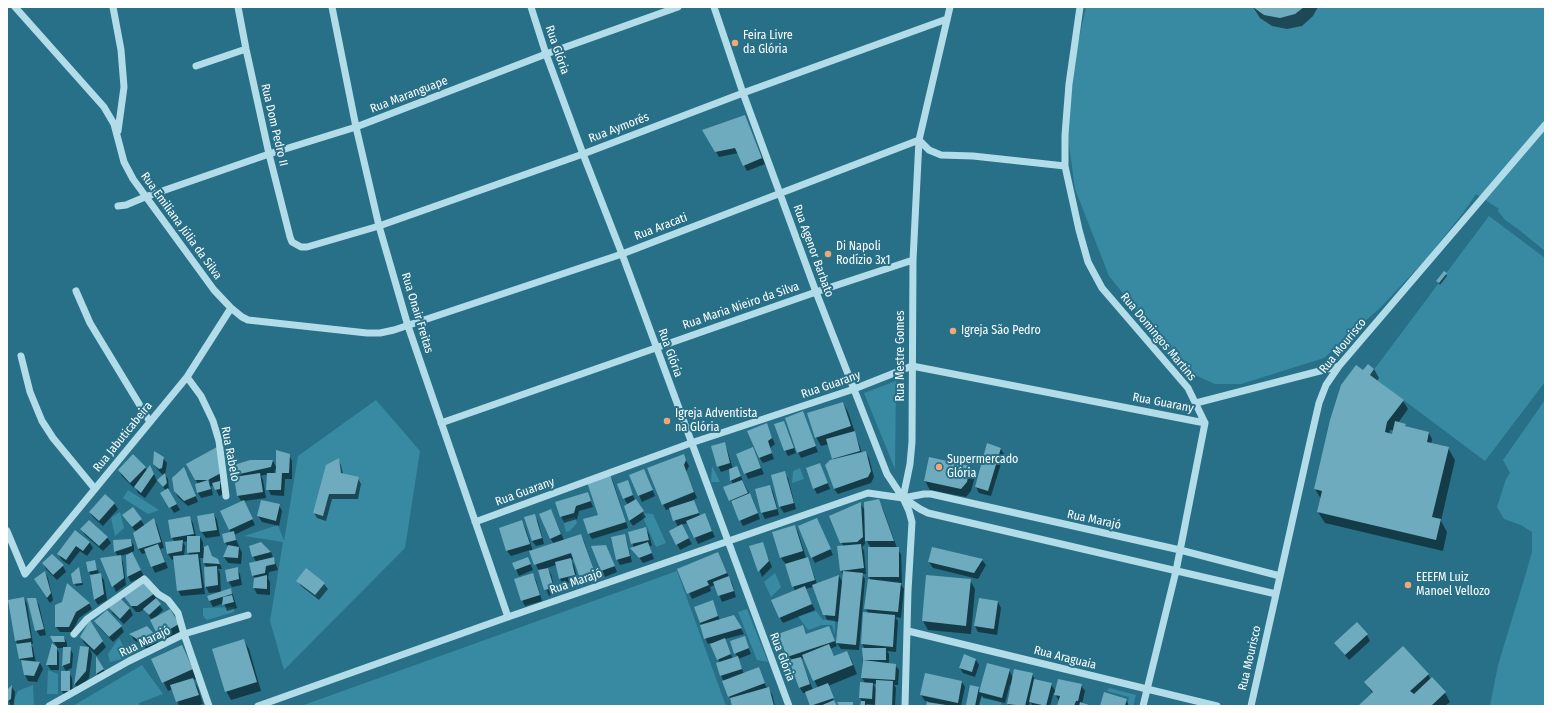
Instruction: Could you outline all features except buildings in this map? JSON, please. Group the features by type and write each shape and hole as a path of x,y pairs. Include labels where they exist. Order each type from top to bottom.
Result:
{"street":[{"name":"Rua Emiliana Júlia da Silva","path":"15,7 104,107 118,133 128,170 145,197 207,281 231,308 242,317 248,320 367,333 380,333 408,326"},
{"path":"113,7 121,50 124,87 118,133"},
{"name":"Rua Dom Pedro II","path":"238,7 269,154 290,237 292,242 296,245"},
{"name":"Rua Onair Freitas","path":"332,7 356,127 379,226 408,326 508,617"},
{"name":"Rua Glória","path":"531,7 546,54 622,254 727,542 789,706"},
{"name":"Rua Maranguape","path":"118,206 126,205 269,154 356,127 546,54 678,7"},
{"name":"Rua Agenor Barbato","path":"714,7 743,93 816,292 887,474 903,498"},
{"name":"Rua Mestre Gomes","path":"903,498 910,464 912,442 913,260 919,140 950,7"},
{"name":"Rua Domingos Martins","path":"1080,7 1069,84 1064,134 1065,166 1079,230 1088,262 1102,288 1188,388 1205,422"},
{"name":"Rua Aymorés","path":"296,245 307,247 379,226 583,154 743,93 947,19"},
{"path":"196,66 246,50"},
{"name":"Rua Mourisco","path":"1251,706 1319,404 1326,385 1339,366 1545,125"},
{"path":"919,140 929,150 941,155 973,156 1065,166"},
{"name":"Rua Aracati","path":"408,326 622,254 919,140"},
{"name":"Rua Maria Nieiro da Silva","path":"441,423 816,292 913,260"},
{"path":"76,291 90,323 150,422"},
{"name":"Rua Jabuticabeira","path":"7,531 25,574 187,377 231,308"},
{"path":"21,356 30,392 42,421 53,438 95,489"},
{"name":"Rua Guarany","path":"475,522 692,443 854,389 912,366 1205,422"},
{"name":"Rua Guarany","path":"1196,404 1339,366"},
{"name":"Rua Rabelo","path":"187,377 201,396 213,421 219,441 226,496"},
{"path":"1143,706 1176,571 1205,422"},
{"name":"Rua Marajó","path":"258,706 508,617 868,493 903,498 931,494 1180,550 1280,576"},
{"path":"903,498 907,505 912,522 908,591 905,706"},
{"name":"Rua Marajó","path":"903,498 920,510 928,513 1276,594"},
{"path":"74,634 86,619 144,579 158,594 168,600 178,612 184,634 248,615"},
{"name":"Rua Araguaia","path":"908,631 1217,706"},
{"name":"Rua Marajó","path":"49,706 129,661 184,634 209,706"}],"shaded area":[{"path":"1086,7 1545,7 1545,251 1505,220 1498,211 1499,209 1476,194 1463,213 1427,258 1381,307 1324,358 1241,384 1215,384 1197,376 1190,376 1162,349 1138,312 1109,276 1075,189 1066,122 1072,89 1073,66"},
{"path":"1489,216 1545,258 1545,382 1485,461 1370,375"},
{"path":"896,381 895,469 864,393"},
{"path":"376,400 420,451 405,548 284,670 270,621 283,542 244,536 278,525 284,541 298,456"},
{"path":"1545,400 1545,706 1490,706 1498,665 1532,552 1532,532 1521,525 1504,519 1497,507 1506,479 1510,473 1503,460"},
{"path":"712,466 720,482 711,482"},
{"path":"800,468 804,479 792,483 793,471"},
{"path":"128,490 159,510 148,514 123,498"},
{"path":"120,512 124,528 115,536 111,518"},
{"path":"641,513 653,514 666,543 656,547"},
{"path":"575,517 577,523 570,531 566,532 563,520"},
{"path":"677,571 726,706 301,706"},
{"path":"775,573 781,587 771,597 764,582"},
{"path":"234,607 234,612 207,620 203,616 203,608"},
{"path":"747,609 768,662 757,660 738,612"},
{"path":"816,611 823,620 835,619 835,635 832,625 822,625 808,630 798,616"},
{"path":"119,638 126,651 125,658 110,662 108,654"},
{"path":"142,665 163,694 139,703 139,706 73,706"},
{"path":"48,670 58,674 58,694 47,694"},
{"path":"33,685 34,706 11,706 18,691"},
{"path":"1109,688 1136,695 1133,706 1127,706 1129,697 1107,691"},
{"path":"981,696 1001,702 1001,706 978,706"}],"place":[{"name":"Feira Livre da Glória","path":"735,43"},
{"name":"Di Napoli Rodízio 3x1","path":"828,254"},
{"name":"Igreja São Pedro","path":"953,331"},
{"name":"Igreja Adventista na Glória","path":"667,421"},
{"name":"Supermercado Glória","path":"939,467"},
{"name":"EEEFM Luiz Manoel Vellozo","path":"1408,585"}]}
